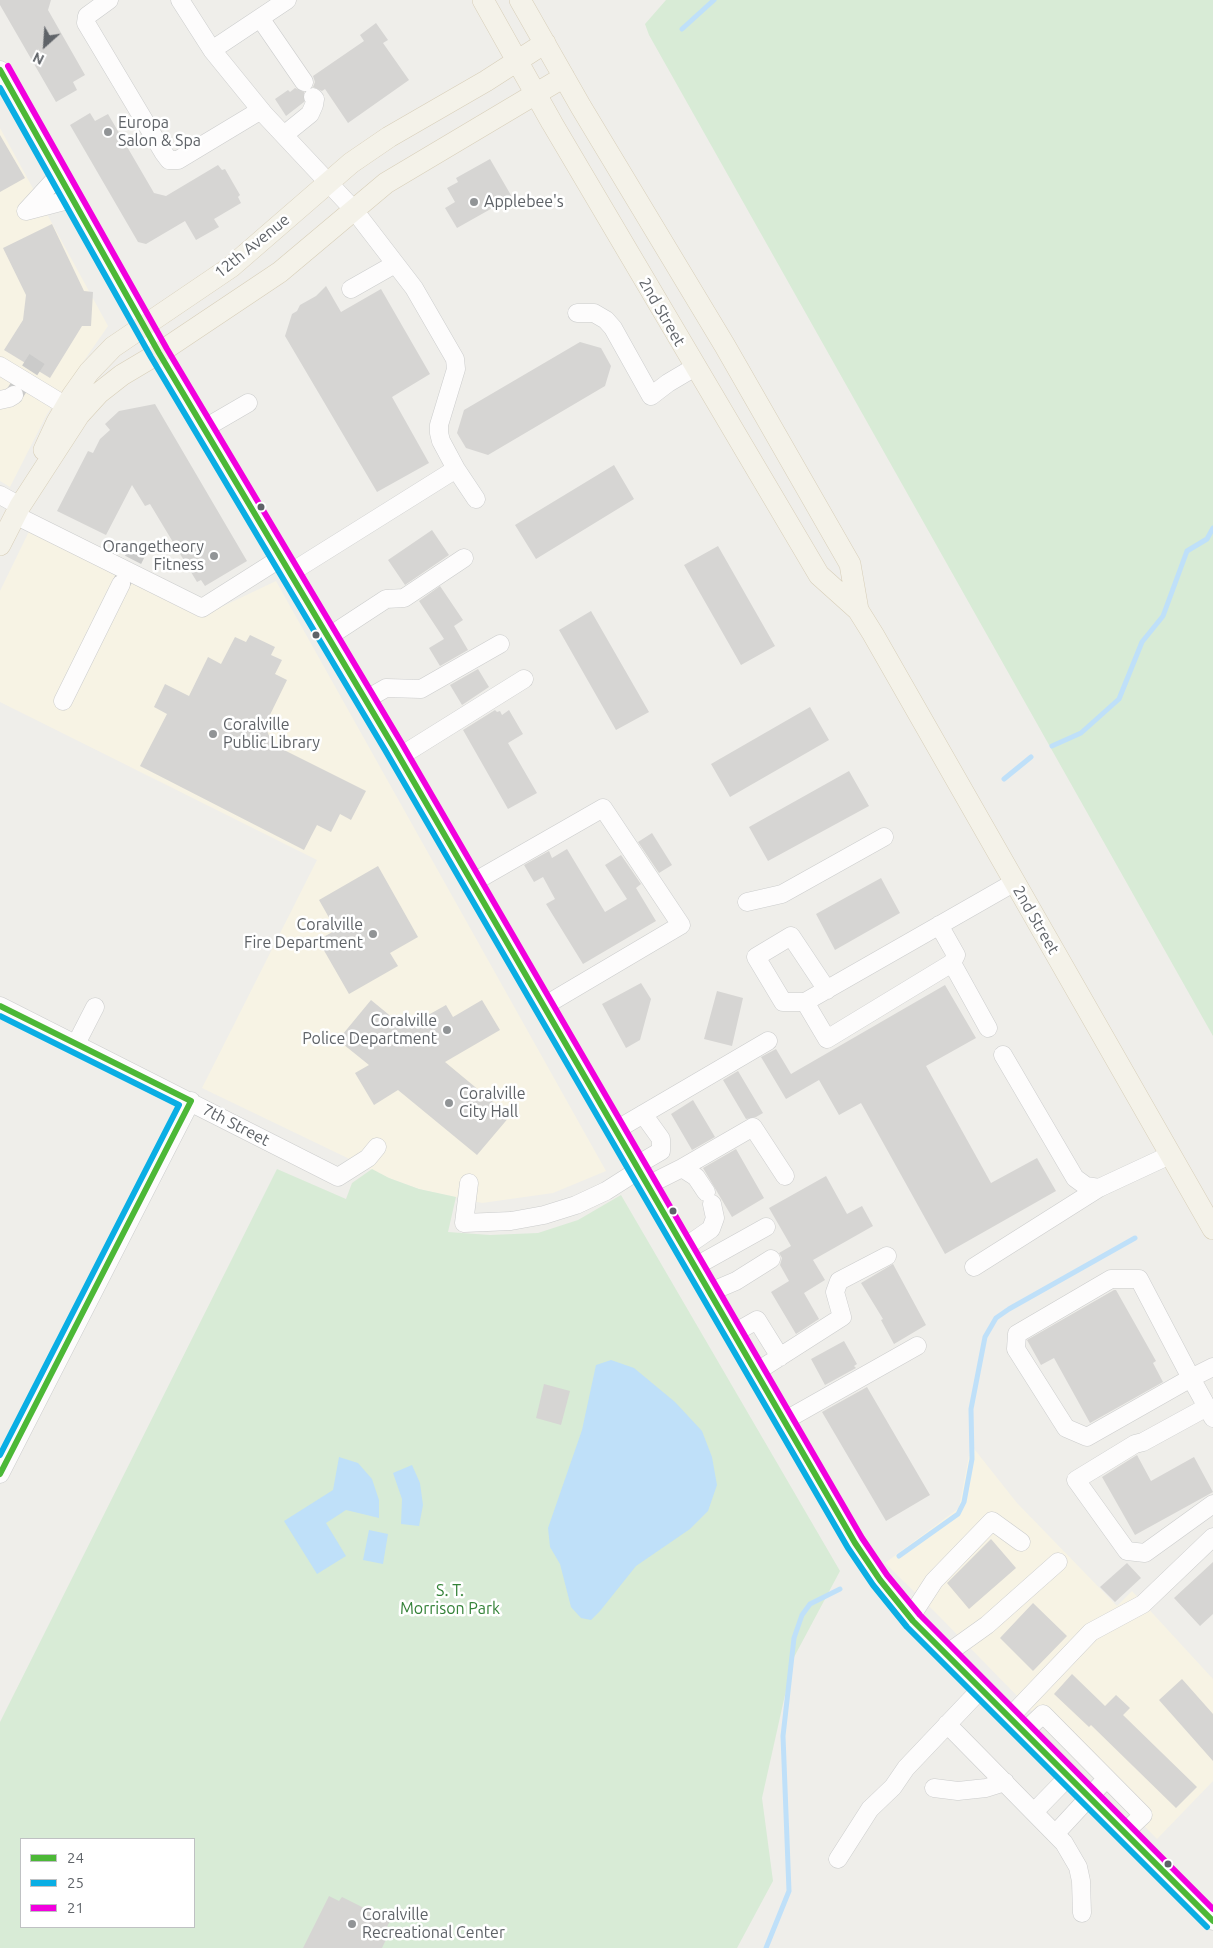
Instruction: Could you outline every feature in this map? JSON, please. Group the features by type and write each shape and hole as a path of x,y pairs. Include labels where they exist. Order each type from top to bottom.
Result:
{"main road":[{"name":"2nd Street","path":"483,0 695,368 819,575 858,610 1213,1230"},
{"name":"2nd Street","path":"520,0 725,346 850,564 858,610"},
{"name":"12th Avenue","path":"0,545 66,406 90,372 113,347 231,267 351,163 389,137 486,81 545,43"},
{"name":"12th Avenue","path":"18,510 79,415 99,393 122,374 159,353 280,272 386,182 564,77"}],"street":[{"path":"109,0 86,16 86,23 163,152 170,160 178,160 261,110"},
{"path":"180,0 212,50 261,110 354,210 414,288 455,360 456,369 439,425 441,441 476,499"},
{"path":"212,50 287,0"},
{"path":"260,18 315,99 310,114 284,135"},
{"path":"0,70 159,353 399,757 855,1543 880,1580 910,1618 945,1655 1213,1921"},
{"path":"59,175 26,211 72,199"},
{"path":"352,289 395,264"},
{"path":"577,312 594,314 606,320 613,328 651,396 668,383 695,368"},
{"path":"0,366 66,406"},
{"path":"205,428 248,403"},
{"path":"290,573 456,468"},
{"path":"0,495 18,510 202,608 281,558"},
{"path":"328,637 386,599 404,598 464,558"},
{"path":"63,701 121,584"},
{"path":"365,700 386,688 421,689 500,644"},
{"path":"399,757 524,679"},
{"path":"472,883 603,808 681,926 544,1006"},
{"path":"747,902 782,894 884,837"},
{"path":"826,990 791,936 756,957 783,1002 805,1002 940,926 1015,882"},
{"path":"805,1002 827,1039 952,963 956,955 940,926"},
{"path":"952,963 988,1028"},
{"path":"76,1044 95,1008"},
{"name":"7th Street","path":"2,1012 76,1044 338,1177 368,1158 377,1146"},
{"path":"616,1130 768,1041"},
{"path":"1003,1055 1075,1178 1086,1186 1099,1188"},
{"path":"0,1474 191,1102"},
{"path":"469,1183 464,1223 511,1221 544,1215 576,1205 606,1191 661,1150 661,1139 643,1114"},
{"path":"648,1185 682,1168 753,1126 785,1176"},
{"path":"974,1267 1099,1188 1170,1155"},
{"path":"682,1168 696,1177 709,1198 715,1218 711,1229 685,1247"},
{"path":"696,1266 766,1227"},
{"path":"756,1372 842,1318 835,1292 839,1281 888,1256"},
{"path":"710,1292 736,1281 771,1259"},
{"path":"1213,1367 1191,1378 1087,1437 1066,1428 1016,1349 1017,1334 1111,1279 1138,1279 1191,1378 1210,1413 1135,1444 1076,1480 1127,1551 1145,1553 1213,1504"},
{"path":"734,1333 757,1320 780,1357"},
{"path":"784,1421 916,1346"},
{"path":"910,1618 934,1581 992,1521 1021,1542"},
{"path":"1009,1718 1091,1632 1143,1604 1213,1537"},
{"path":"945,1655 987,1625 1058,1562"},
{"path":"838,1859 870,1809 893,1787 906,1768 980,1690"},
{"path":"1023,1733 1043,1714 1144,1815 1124,1833"},
{"path":"947,1724 1064,1843 1078,1867 1081,1881 1082,1913"},
{"path":"1034,1812 1068,1777"},
{"path":"1056,1833 1106,1779"},
{"path":"934,1788 958,1791 986,1788 1005,1782"},
{"path":"1107,1816 1126,1797"}],"shaded area":[{"path":"0,128 108,326 47,414 10,487 0,481"},
{"path":"36,517 217,609 276,581 606,1171 553,1193 482,1203 419,1189 389,1178 202,1088 317,860 0,702 0,591"},
{"path":"971,1445 1017,1503 1117,1606 1132,1591 1213,1679 1213,1781 1157,1839 885,1563 959,1508"}],"green space":[{"path":"666,0 1213,0 1213,1036 649,35 645,24"},
{"name":"S. T. Morrison Park","path":"277,1169 346,1199 352,1183 372,1169 389,1178 419,1189 456,1197 448,1232 490,1235 538,1233 578,1220 621,1195 840,1571 793,1659 762,1798 773,1881 737,1948 0,1948 0,1722"}],"water":[{"path":"611,1360 634,1368 675,1402 702,1431 712,1457 717,1485 708,1511 690,1529 636,1566 591,1620 581,1618 571,1607 560,1564 550,1547 548,1528 582,1430 596,1365"},
{"path":"339,1457 358,1463 372,1479 379,1500 379,1518 346,1510 326,1523 346,1556 317,1574 284,1521 333,1490"},
{"path":"412,1465 420,1483 423,1505 419,1526 401,1524 402,1499 393,1473"},
{"path":"369,1530 388,1534 383,1564 363,1560"}],"building":[{"path":"0,0 51,0 48,10 85,75 73,82 77,90 56,102 0,5"},
{"path":"376,23 388,40 383,43 409,80 348,123 325,89 322,91 313,87 315,82 313,76 364,41 360,35"},
{"path":"295,88 304,92 304,102 286,116 275,99 288,90 290,92"},
{"path":"90,113 95,121 108,114 154,193 166,196 218,165 222,170 225,169 240,195 238,197 241,203 214,219 219,227 196,240 185,221 146,244 138,242 70,125"},
{"path":"0,135 25,178 0,192"},
{"path":"490,159 512,197 457,228 445,208 455,202 447,188 458,182 456,178"},
{"path":"52,224 84,291 93,292 91,326 82,326 50,378 4,350 23,320 26,295 3,248"},
{"path":"326,286 341,312 381,289 430,374 392,397 429,463 377,492 285,336 292,314 297,311 300,305 316,296"},
{"path":"580,342 601,348 611,366 605,386 488,455 466,448 457,433 464,410"},
{"path":"155,404 247,561 205,586 201,580 197,582 150,504 145,506 132,485 106,535 57,511 88,451 93,453 100,439 110,430 105,424 119,411"},
{"path":"614,465 634,499 536,559 515,525"},
{"path":"432,530 449,555 405,585 388,560"},
{"path":"718,546 775,646 741,665 684,565"},
{"path":"440,586 463,620 454,626 468,650 440,666 429,648 444,639 419,601"},
{"path":"591,611 649,712 616,730 559,630"},
{"name":"Coralville Public Library","path":"250,635 275,647 271,655 282,660 275,674 287,680 265,725 272,744 366,791 351,820 340,814 331,832 317,825 304,850 140,766 167,714 154,707 165,684 189,696 208,657 221,664 235,637 246,642"},
{"path":"478,669 489,687 462,705 450,685"},
{"path":"810,707 829,740 730,797 711,764"},
{"path":"495,710 497,712 500,711 502,715 509,710 523,734 508,743 537,793 508,809 463,730"},
{"path":"849,771 869,806 768,861 749,827"},
{"path":"652,833 672,865 659,873 638,842"},
{"path":"567,849 605,912 627,899 605,865 621,855 641,884 636,888 656,921 583,964 546,904 555,899 543,877 534,882 524,865 549,851 552,858"},
{"name":"Coralville Fire Department","path":"378,866 418,937 390,953 398,966 349,994 318,940 336,930 319,900"},
{"path":"881,878 900,913 835,950 816,914"},
{"path":"641,983 651,999 640,1040 626,1048 602,1004"},
{"path":"945,985 976,1038 926,1066 991,1183 1037,1158 1056,1191 945,1254 861,1103 839,1115 819,1080 786,1099 761,1057 776,1049 791,1074"},
{"path":"717,991 743,998 732,1046 704,1039"},
{"path":"371,1000 405,1028 446,1005 453,1017 482,1000 500,1030 445,1062 510,1116 477,1155 398,1090 374,1105 355,1073 369,1065 338,1040"},
{"path":"738,1071 763,1113 756,1117 746,1119 723,1080"},
{"path":"693,1100 715,1137 692,1150 671,1114"},
{"path":"736,1149 764,1198 732,1217 703,1168"},
{"path":"826,1176 847,1214 862,1206 873,1226 813,1260 825,1280 804,1293 819,1319 796,1334 771,1292 789,1281 780,1265 782,1258 779,1253 791,1246 769,1208"},
{"path":"893,1264 926,1325 894,1344 881,1320 883,1319 861,1283"},
{"path":"1116,1290 1156,1361 1153,1363 1163,1382 1090,1423 1054,1358 1041,1365 1027,1340"},
{"path":"844,1341 857,1364 854,1366 856,1368 825,1385 811,1359"},
{"path":"544,1384 570,1391 561,1425 536,1418"},
{"path":"867,1387 930,1495 886,1521 822,1412"},
{"path":"1137,1455 1151,1481 1194,1457 1213,1492 1135,1535 1102,1477"},
{"path":"991,1539 1016,1568 969,1609 947,1583"},
{"path":"1213,1562 1213,1614 1200,1626 1174,1598"},
{"path":"1127,1563 1141,1578 1115,1602 1100,1587"},
{"path":"1033,1603 1067,1636 1033,1671 1000,1638"},
{"path":"1072,1674 1105,1706 1116,1695 1130,1708 1123,1715 1197,1787 1176,1808 1091,1725 1089,1727 1054,1694"},
{"path":"1182,1679 1213,1714 1213,1761 1159,1700"},
{"name":"Coralville Recreational Center","path":"329,1896 339,1901 342,1897 390,1921 387,1927 391,1929 382,1948 303,1948"}],"waterway":[{"path":"682,29 714,0"},
{"path":"1052,746 1081,733 1119,699 1142,642 1163,616 1187,551 1207,539 1213,528"},
{"path":"1004,779 1031,757"},
{"path":"899,1556 958,1514 964,1502 972,1459 971,1409 985,1337 996,1318 1135,1238"},
{"path":"766,1948 789,1891 783,1736 794,1638 802,1615 810,1604 840,1589"}],"tunnel":[{"path":"15,393 37,359"},
{"path":"121,584 136,554"}],"transit line":[{"name":"21","path":"8,66 167,349 401,742 862,1538 887,1575 920,1615 1213,1909"},
{"name":"24","path":"0,70 159,353 393,746 855,1543 880,1580 913,1621 1213,1921"},
{"name":"25","path":"0,88 151,357 385,750 848,1548 873,1585 907,1627 1207,1927"},
{"name":"24","path":"0,1006 191,1101 0,1474"},
{"name":"25","path":"0,1016 179,1105 0,1455"}],"place":[{"name":"Europa Salon & Spa","path":"108,132"},
{"name":"Applebee's","path":"474,202"},
{"name":"Orangetheory Fitness","path":"214,556"},
{"name":"Coralville Public Library","path":"213,734"},
{"name":"Coralville Fire Department","path":"373,934"},
{"name":"Coralville Police Department","path":"447,1030"},
{"name":"Coralville City Hall","path":"449,1103"},
{"name":"Coralville Recreational Center","path":"352,1924"}]}
